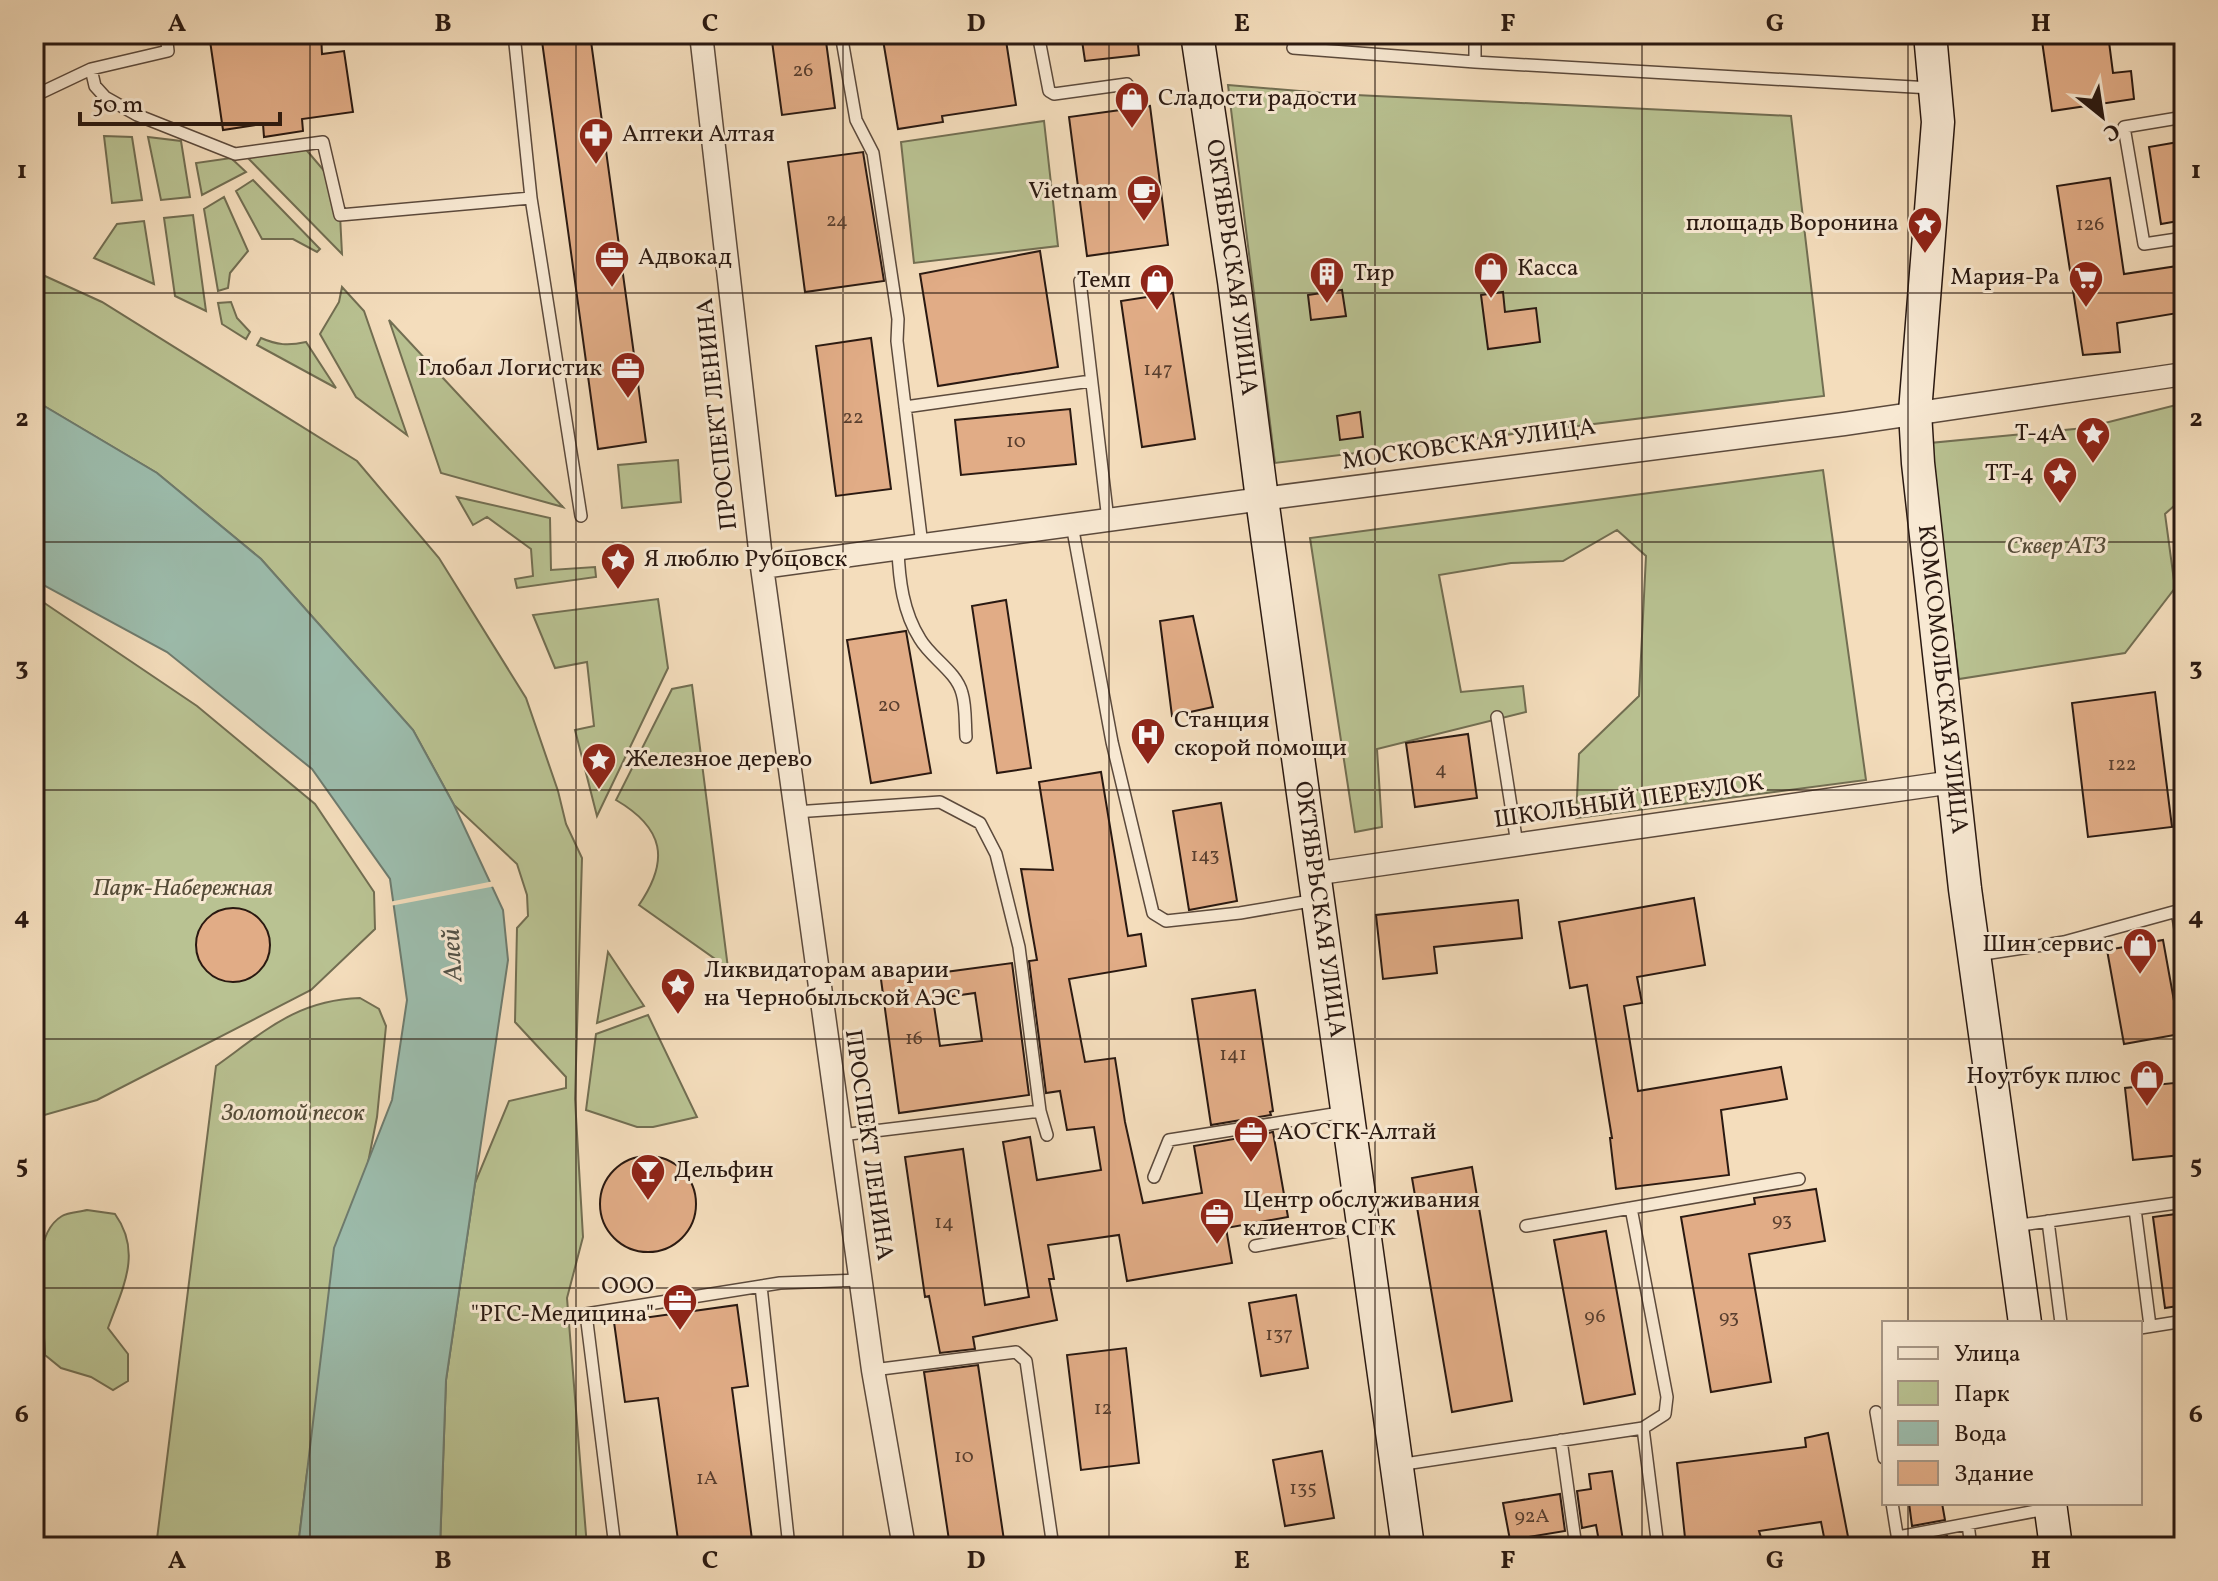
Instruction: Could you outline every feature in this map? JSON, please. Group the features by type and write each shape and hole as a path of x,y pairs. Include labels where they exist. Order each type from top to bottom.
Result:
{"main road":[{"name":"ОКТЯБРЬСКАЯ УЛИЦА","path":"1197,34 1234,281 1408,1547"},
{"name":"КОМСОМОЛЬСКАЯ УЛИЦА","path":"1930,34 1938,122 1915,412 1918,463 1953,782 2025,1321"},
{"path":"2050,1506 2056,1547"}],"street":[{"name":"ПРОСПЕКТ ЛЕНИНА","path":"701,34 762,567 873,1370 904,1547"},
{"name":"МОСКОВСКАЯ УЛИЦА","path":"762,567 1844,424 2184,374"},
{"name":"ШКОЛЬНЫЙ ПЕРЕУЛОК","path":"1315,887 1517,844 1953,782"}],"lane":[{"path":"34,96 91,69 168,51 166,34"},
{"path":"514,34 531,198 581,516"},
{"path":"841,34 856,120 873,153 898,319 897,341 922,545"},
{"path":"1038,34 1049,91 1054,94 1127,84"},
{"path":"1475,34 1475,62"},
{"path":"1293,48 1475,62 1935,88"},
{"path":"91,69 95,86 105,97 137,115 235,154 323,142 340,215 531,198"},
{"path":"2184,117 2124,127 2144,244 2184,238"},
{"path":"1080,281 1108,520"},
{"path":"905,407 1091,381"},
{"path":"1072,525 1112,742 1153,913 1166,921 1240,913 1315,887"},
{"path":"898,549 899,577 906,608 921,641 943,664 962,692 966,737"},
{"path":"1497,717 1517,844"},
{"path":"795,812 940,802 980,823 996,854 1019,947 1040,1111 1047,1135"},
{"path":"1975,955 2064,942 2180,907 2184,952"},
{"path":"841,1135 1040,1111"},
{"path":"1154,1177 1169,1140 1347,1112"},
{"path":"1526,1226 1799,1179"},
{"path":"2012,1226 2184,1202"},
{"path":"1397,1465 1643,1428 1665,1414 1667,1397 1631,1208"},
{"path":"2135,1209 2145,1327 2184,1321"},
{"path":"2048,1221 2061,1321"},
{"path":"1255,1246 1363,1227"},
{"path":"615,1547 586,1314 761,1286 860,1280"},
{"path":"761,1286 789,1547"},
{"path":"873,1370 1016,1352 1026,1361 1053,1547"},
{"path":"1876,1412 1882,1446"},
{"path":"1643,1428 1658,1547"},
{"path":"1561,1440 1576,1547"},
{"path":"1892,1505 1898,1542 2050,1506"},
{"path":"1968,1524 1971,1547"}],"green space":[{"path":"1228,85 1335,94 1791,116 1824,396 1275,463"},
{"path":"1044,121 1058,246 914,263 901,142"},
{"path":"104,136 132,137 142,200 112,203"},
{"path":"148,137 181,141 190,197 161,200"},
{"path":"303,146 326,173 340,215 342,254 244,154"},
{"path":"231,158 246,172 202,195 196,163"},
{"path":"253,180 320,249 317,252 293,239 262,239 236,191"},
{"path":"224,197 248,251 230,273 228,288 218,291 204,209"},
{"path":"193,215 206,311 175,296 164,218"},
{"path":"144,221 154,284 94,258 117,224"},
{"path":"34,271 102,302 357,461 439,558 526,698 566,824 582,858 575,1099 583,1237 567,1298 587,1547 440,1547 446,1380 475,1183 509,1101 566,1088 566,1077 515,1022 517,928 528,916 527,895 517,864 454,805 413,730 261,559 157,473 34,400"},
{"path":"342,287 364,311 407,435 356,397 320,334 339,302"},
{"path":"231,302 237,318 250,332 246,339 222,324 218,303"},
{"path":"389,320 563,507 441,473"},
{"path":"261,338 283,344 306,342 336,388 257,345"},
{"name":"Сквер АТЗ","path":"2184,403 2184,497 2165,514 2175,588 2125,653 1959,679 1930,443 2085,428"},
{"path":"678,460 681,502 622,508 618,465"},
{"path":"1823,470 1866,780 1576,818 1579,754 1639,696 1646,556 1617,530 1563,561 1511,563 1439,575 1461,692 1523,686 1526,712 1377,749 1382,827 1355,832 1310,538"},
{"path":"457,497 550,518 551,570 595,567 596,577 517,588 515,579 533,576 531,549 487,517 473,525"},
{"name":"Парк-Набережная","path":"34,596 197,706 315,804 374,892 375,929 311,990 97,1100 34,1118"},
{"path":"658,599 668,668 597,816 575,730 594,726 587,662 555,668 533,615"},
{"path":"692,685 728,968 639,905 655,874 657,846 644,822 616,800 672,689"},
{"path":"608,952 644,1006 597,1023"},
{"name":"Золотой песок","path":"360,998 379,1009 386,1026 377,1117 307,1473 298,1547 156,1547 216,1066 266,1030 300,1011 338,1000"},
{"path":"648,1015 697,1117 653,1127 637,1127 586,1110 596,1034"},
{"path":"87,1210 115,1214 128,1243 124,1285 108,1328 128,1354 128,1381 113,1390 91,1377 61,1368 45,1355 40,1280 44,1242 51,1227 62,1216"}],"water":[{"name":"Алей","path":"34,400 157,473 261,559 413,730 454,805 503,910 508,960 446,1380 440,1547 298,1547 334,1248 392,1100 407,1000 390,879 312,769 167,652 34,580"}],"pier":[{"path":"494,881 496,886 390,906 389,902"}],"building":[{"path":"209,34 321,34 322,54 344,51 353,112 302,119 303,131 264,137 263,124 223,130"},
{"path":"541,34 590,34 646,442 598,449"},
{"path":"771,34 825,34 835,108 782,115"},
{"path":"882,34 1005,34 1016,105 942,116 943,122 898,129"},
{"path":"1081,34 1137,34 1139,55 1085,61"},
{"path":"2041,34 2108,34 2113,73 2131,71 2134,99 2052,111"},
{"path":"1150,106 1168,245 1087,256 1069,117"},
{"path":"2184,141 2184,220 2161,224 2149,147"},
{"path":"863,152 884,281 805,292 788,162"},
{"path":"2110,178 2124,274 2184,265 2184,312 2117,323 2120,352 2083,355 2057,186"},
{"path":"1040,251 1058,367 938,386 920,274"},
{"name":"Тир","path":"1342,290 1346,316 1311,320 1308,295"},
{"path":"1503,292 1505,312 1536,308 1540,342 1488,349 1481,295"},
{"path":"1173,293 1195,439 1142,447 1121,301"},
{"path":"871,338 891,489 836,496 816,346"},
{"path":"1070,409 1076,464 961,475 955,420"},
{"path":"1360,412 1363,437 1340,440 1337,416"},
{"path":"1006,600 1031,768 997,773 972,606"},
{"path":"1193,616 1213,707 1172,716 1160,621"},
{"path":"906,631 931,773 871,783 847,640"},
{"path":"2155,692 2172,827 2088,837 2072,703"},
{"path":"1468,734 1477,798 1415,807 1406,743"},
{"path":"1101,772 1128,936 1141,934 1146,966 1069,979 1085,1062 1115,1058 1143,1203 1202,1193 1194,1146 1273,1132 1288,1217 1226,1228 1232,1263 1127,1281 1119,1235 1048,1245 1054,1279 1049,1279 1057,1320 973,1337 975,1349 940,1353 929,1296 925,1297 905,1157 963,1149 985,1305 1029,1297 1003,1142 1030,1137 1037,1180 1101,1170 1094,1127 1067,1130 1060,1091 1046,1093 1029,961 1037,960 1021,869 1053,870 1039,782"},
{"path":"1221,803 1237,901 1189,910 1173,811"},
{"path":"1694,898 1705,965 1637,977 1642,1003 1624,1006 1638,1091 1781,1067 1787,1099 1721,1110 1729,1175 1616,1189 1612,1138 1587,985 1570,988 1559,922"},
{"path":"1518,900 1522,938 1434,947 1437,973 1383,979 1376,915"},
{"path":"233,908 254,914 264,924 270,945 264,966 254,976 233,982 212,976 202,966 196,945 202,924 212,914"},
{"path":"2163,940 2180,1034 2124,1044 2107,950"},
{"path":"1012,963 1029,1095 899,1113 880,972 929,965 930,974","holes":["975,993 982,1041 940,1046 933,999"]},
{"path":"1255,990 1273,1111 1271,1115 1211,1125 1192,999"},
{"path":"2174,1083 2181,1155 2133,1160 2125,1088"},
{"name":"Дельфин","path":"648,1156 666,1160 682,1170 692,1186 696,1204 692,1222 682,1238 666,1248 648,1252 630,1248 614,1238 604,1222 600,1204 604,1186 614,1170 630,1160"},
{"path":"1472,1167 1512,1401 1452,1412 1412,1178"},
{"path":"1816,1189 1825,1241 1749,1254 1771,1382 1711,1392 1681,1217 1755,1204 1754,1198"},
{"path":"2184,1213 2184,1305 2165,1308 2153,1217"},
{"path":"1606,1231 1635,1394 1584,1404 1554,1240"},
{"path":"1296,1295 1308,1368 1261,1376 1249,1303"},
{"path":"737,1305 748,1386 732,1388 753,1547 679,1547 658,1398 625,1402 614,1322"},
{"path":"1126,1348 1139,1463 1081,1470 1067,1355"},
{"path":"978,1365 1005,1547 950,1547 924,1372"},
{"path":"1828,1433 1850,1547 1826,1547 1821,1522 1759,1531 1764,1547 1686,1547 1677,1463 1806,1447 1805,1438"},
{"path":"1322,1451 1334,1518 1285,1526 1273,1460"},
{"path":"1612,1471 1624,1547 1600,1547 1596,1525 1582,1528 1577,1491 1591,1489 1589,1474"},
{"path":"1560,1494 1565,1531 1510,1540 1503,1503"},
{"path":"1909,1505 1942,1505 1945,1520 1912,1526"},
{"path":"1947,1536 1948,1547 1915,1547 1914,1543"}],"place":[{"name":"Сладости радости","path":"1132,130"},
{"name":"Аптеки Алтая","path":"596,166"},
{"name":"Vietnam","path":"1144,223"},
{"name":"площадь Воронина","path":"1925,255"},
{"name":"Адвокад","path":"612,289"},
{"name":"Касса","path":"1491,300"},
{"name":"Тир","path":"1327,305"},
{"name":"Мария-Ра","path":"2086,309"},
{"name":"Темп","path":"1157,312"},
{"name":"Глобал Логистик","path":"628,400"},
{"name":"Т-4А","path":"2093,465"},
{"name":"ТТ-4","path":"2060,505"},
{"name":"Я люблю Рубцовск","path":"618,591"},
{"name":"Станция скорой помощи","path":"1148,766"},
{"name":"Железное дерево","path":"599,791"},
{"name":"Шин сервис","path":"2140,976"},
{"name":"Ликвидаторам аварии на Чернобыльской АЭС","path":"678,1016"},
{"name":"Ноутбук плюс","path":"2147,1108"},
{"name":"АО СГК-Алтай","path":"1251,1164"},
{"name":"Дельфин","path":"648,1202"},
{"name":"Центр обслуживания клиентов СГК","path":"1217,1246"},
{"name":"ООО \"РГС-Медицина\"","path":"680,1332"}]}
